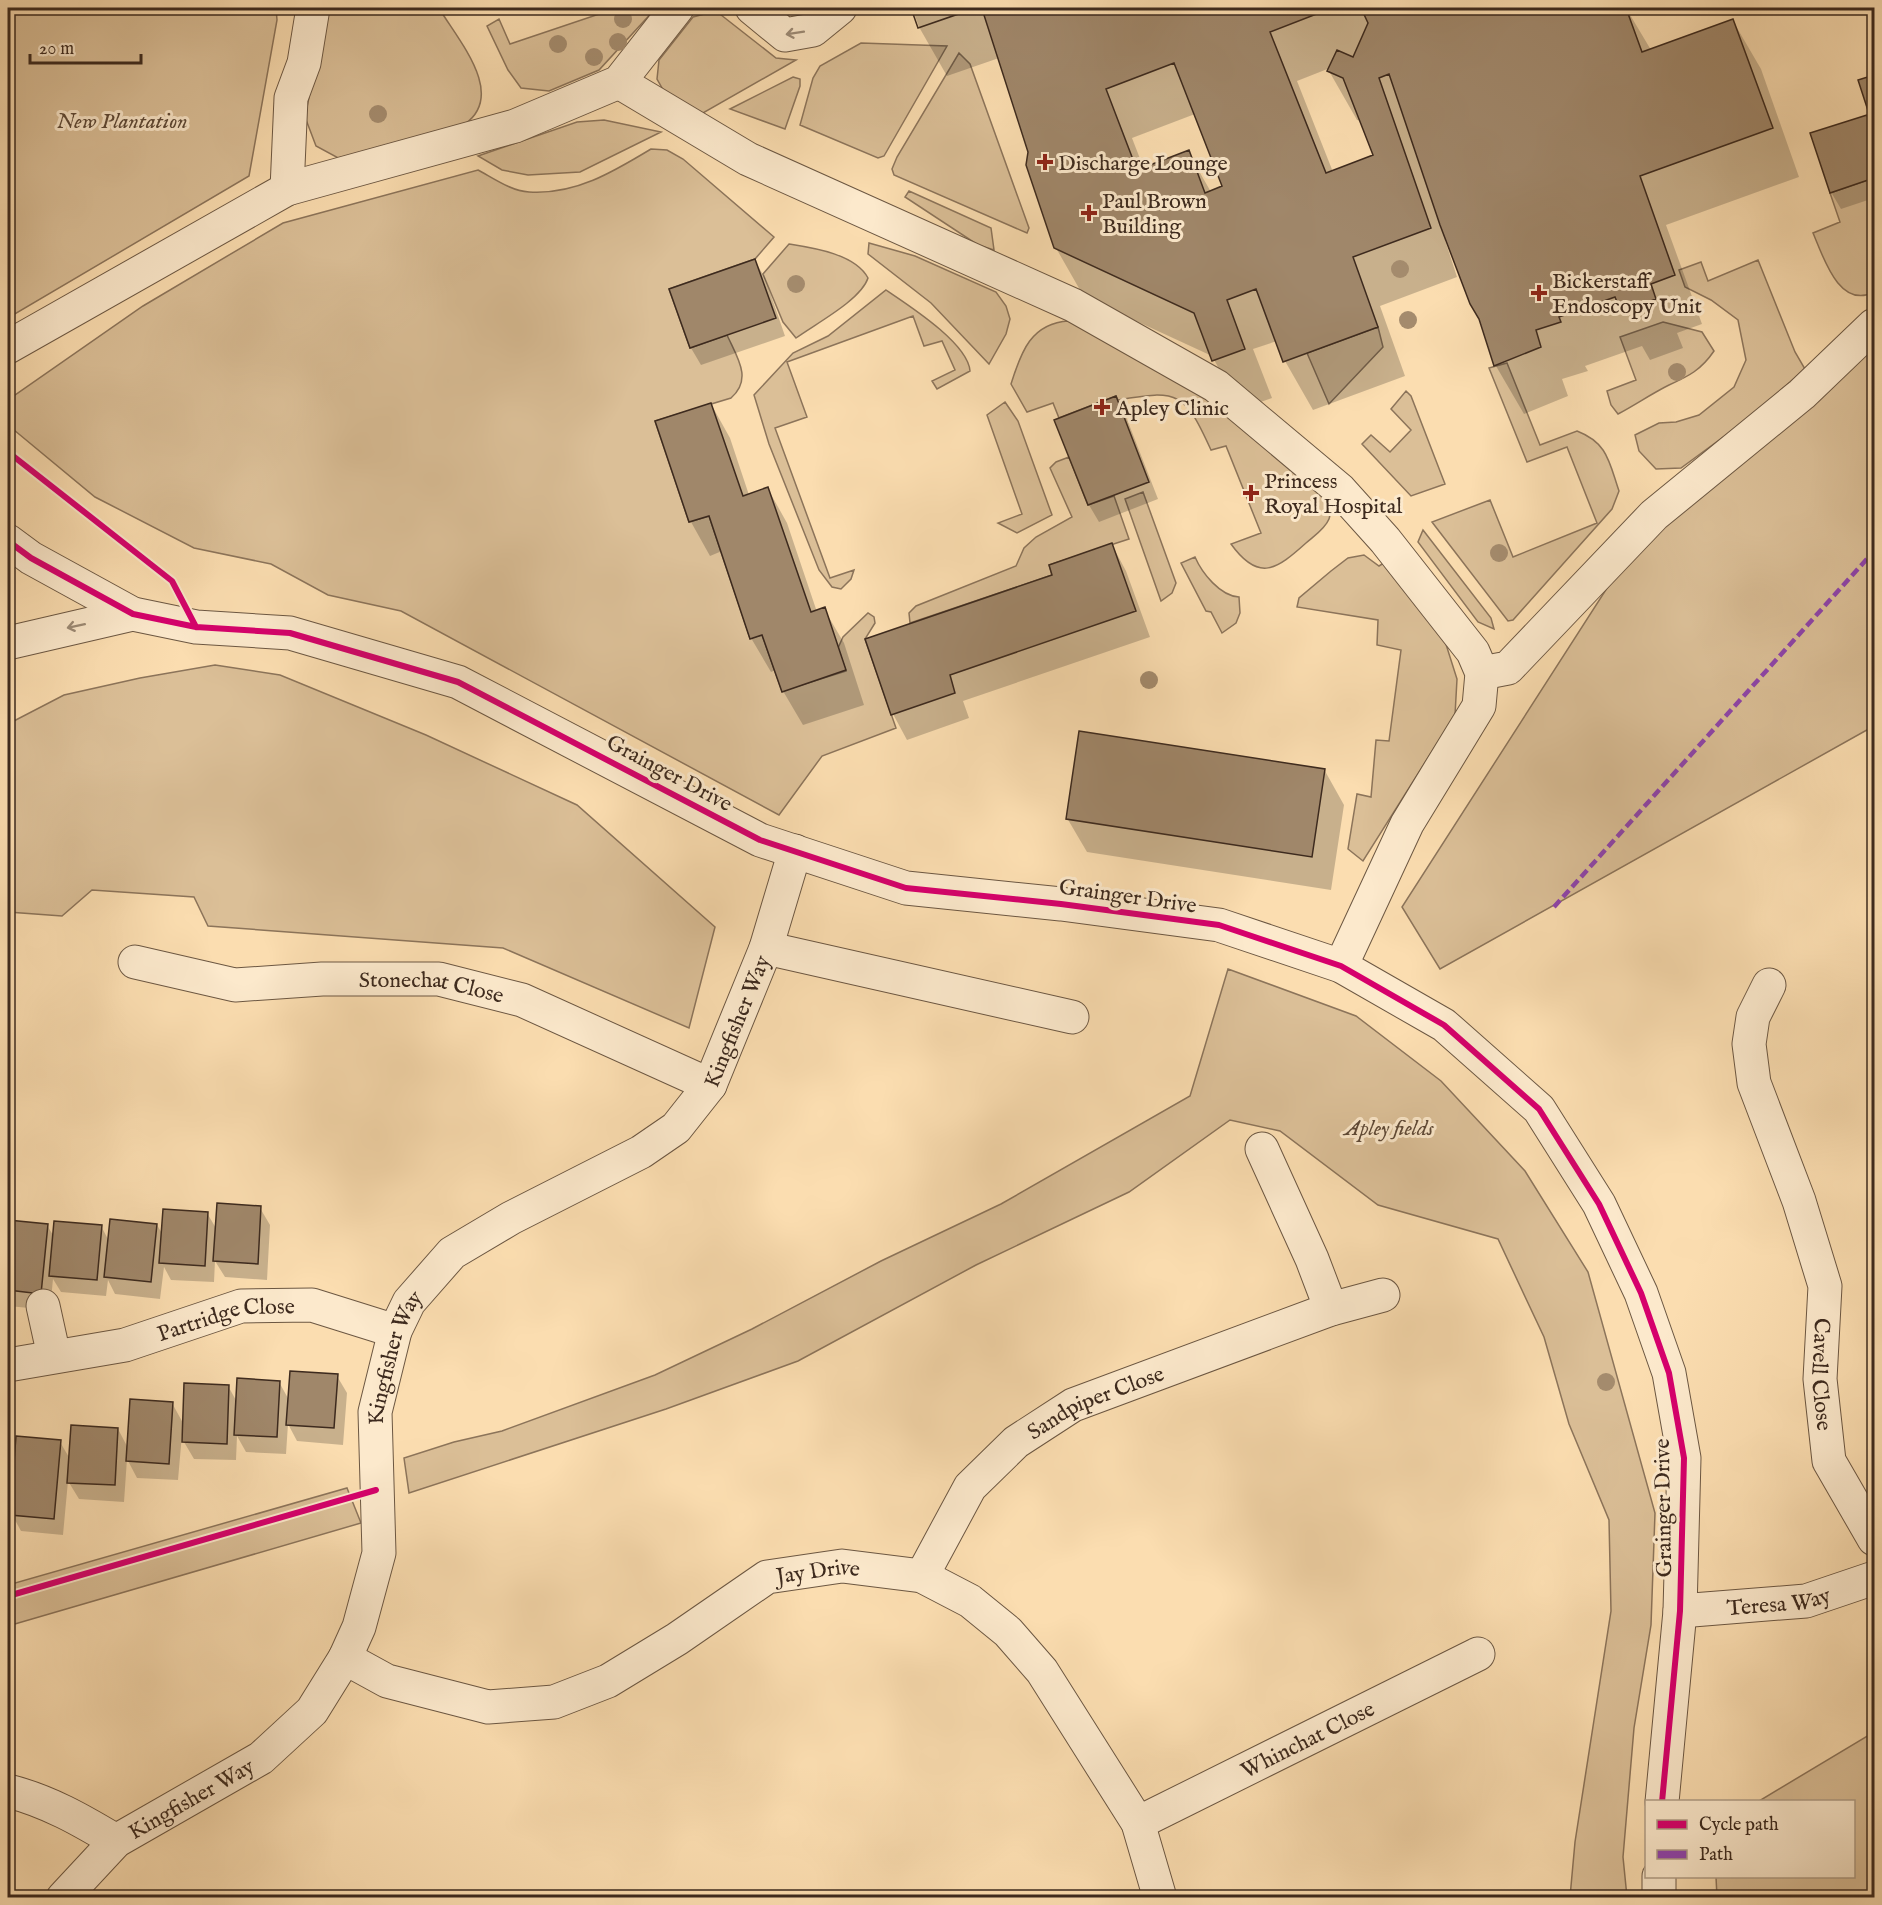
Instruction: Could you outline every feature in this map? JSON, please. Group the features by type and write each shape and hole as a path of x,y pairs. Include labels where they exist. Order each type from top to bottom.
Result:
{"street":[{"path":"287,189 291,98 304,63 313,8"},
{"path":"8,347 287,189 515,126 618,82 677,8"},
{"path":"752,8 785,34 813,30 840,8"},
{"path":"618,82 748,159 1074,305 1216,386 1340,490 1385,540 1473,652 1482,673 1479,706 1407,824 1341,966"},
{"path":"1482,673 1508,668 1654,515 1802,394 1875,325"},
{"name":"Grainger Drive","path":"8,541 31,558 133,614 196,627 290,633 458,682 760,840 906,888 1061,904 1219,926 1341,966 1444,1025 1539,1109 1599,1204 1641,1293 1669,1373 1684,1458 1680,1611 1662,1800"},
{"name":"Grainger Drive","path":"8,643 133,614"},
{"name":"Kingfisher Way","path":"63,1898 117,1841 261,1758 312,1711 345,1658 359,1627 379,1553 375,1412 395,1331 409,1302 452,1253 511,1218 641,1152 676,1128 710,1085 766,948 795,851"},
{"path":"766,948 1072,1017"},
{"name":"Stonechat Close","path":"135,962 235,985 322,979 439,979 522,1000 710,1085"},
{"name":"Cavell Close","path":"1769,985 1753,1017 1750,1035 1754,1083 1799,1201 1825,1286 1820,1379 1829,1461 1875,1539"},
{"path":"1262,1149 1312,1259 1331,1309"},
{"name":"Sandpiper Close","path":"922,1576 970,1487 1016,1442 1073,1406 1331,1309 1383,1295"},
{"name":"Partridge Close","path":"8,1365 125,1345 241,1306 312,1305 395,1331"},
{"path":"43,1306 54,1356"},
{"name":"Jay Drive","path":"345,1658 387,1681 488,1707 554,1702 608,1682 677,1639 767,1577 842,1566 922,1576 970,1601 1008,1632 1035,1663 1138,1823 1160,1898"},
{"name":"Teresa Way","path":"1680,1611 1806,1601 1875,1578"},
{"name":"Whinchat Close","path":"1138,1823 1478,1654"},
{"path":"8,1791 31,1797 74,1815 117,1841"},
{"path":"1659,1878 1659,1898"}],"green space":[{"name":"New Plantation","path":"8,8 276,8 277,20 249,176 8,318"},
{"path":"327,8 439,8 475,66 480,82 481,98 477,112 465,124 340,159 316,146 305,117"},
{"path":"617,8 656,8 599,70 549,91 521,88 508,70 487,26 499,19 510,44"},
{"path":"716,11 776,58 796,60 703,113 670,102 657,79 659,60 693,17"},
{"path":"861,43 947,46 884,156 878,158 800,125 813,78 820,66"},
{"path":"959,53 970,64 1029,228 1027,233 894,175 892,169 897,157"},
{"path":"793,77 800,79 800,86 785,129 730,109"},
{"path":"604,120 661,132 580,172 528,175 502,170 478,156 577,122"},
{"path":"651,149 667,150 683,159 774,237 755,259 669,289 690,348 727,335 741,368 742,376 738,391 731,398 655,421 689,522 709,516 750,638 762,635 782,691 846,671 838,648 843,637 868,613 874,617 875,623 865,639 896,728 822,756 779,815 401,611 328,595 271,564 194,548 95,497 8,425 8,400 143,306 283,223 478,170 502,184 522,191 562,190 608,174"},
{"path":"1874,178 1874,239 1869,251 1874,254 1874,292 1862,296 1851,294 1834,278 1813,233 1840,222 1830,193"},
{"path":"909,191 991,228 994,250 978,245 905,197"},
{"path":"869,243 915,256 996,292 1006,306 1010,319 1006,334 989,364 931,303 868,254"},
{"path":"789,244 833,253 854,263 868,278 864,286 847,303 796,338 783,322 763,274"},
{"path":"1758,260 1795,352 1805,369 1745,421 1681,468 1656,469 1639,451 1635,435 1659,423 1676,422 1699,415 1734,387 1746,360 1738,320 1711,300 1685,287 1679,270 1701,262 1708,281"},
{"path":"886,290 922,315 948,337 967,360 970,371 937,389 932,381 955,370 942,341 924,346 913,316 787,362 807,417 775,428 830,578 854,570 851,579 841,589 832,587 819,570 769,444 754,395 793,353 828,336"},
{"path":"1069,321 1168,369 1326,492 1330,513 1325,526 1296,552 1277,565 1259,568 1250,564 1231,544 1261,533 1226,446 1211,450 1194,417 1178,400 1155,395 1118,400 1116,396 1059,418 1053,403 1027,412 1011,384 1019,361 1037,333 1045,327"},
{"path":"1663,322 1702,332 1714,351 1694,372 1618,414 1611,405 1607,391 1636,380 1620,337"},
{"path":"1874,324 1874,726 1440,969 1402,907 1654,515"},
{"path":"1378,327 1383,347 1329,404 1307,353"},
{"path":"1507,363 1540,445 1577,431 1587,436 1595,441 1606,455 1619,491 1612,509 1513,620 1508,621 1432,522 1490,500 1513,557 1597,523 1567,447 1527,462 1489,368"},
{"path":"1406,391 1411,396 1445,484 1411,496 1362,444 1371,435 1390,452 1411,430 1391,409"},
{"path":"1005,402 1018,421 1052,515 1017,533 998,523 1022,514 987,415"},
{"path":"1069,457 1088,505 1114,496 1129,539 1049,565 1052,575 910,623 909,613 916,606 1016,566 1024,548 1036,537 1072,517 1050,468 1056,462"},
{"path":"1143,492 1176,583 1172,593 1161,601 1125,499"},
{"path":"1423,530 1491,618 1494,629 1478,622 1418,542"},
{"path":"1364,555 1379,566 1387,561 1444,638 1457,679 1455,715 1363,861 1348,849 1357,794 1371,797 1376,740 1389,741 1401,650 1377,645 1378,620 1297,607 1299,598 1331,571 1348,558"},
{"path":"1195,557 1212,583 1225,593 1239,597 1240,613 1236,623 1222,633 1211,612 1206,611 1181,563"},
{"path":"215,665 280,675 426,735 577,805 715,927 689,1028 503,948 208,926 194,897 92,890 62,916 8,912 8,724 64,695 140,678"},
{"name":"Apley fields","path":"1228,969 1356,1016 1441,1081 1525,1171 1588,1272 1655,1513 1651,1625 1634,1728 1623,1857 1627,1897 1570,1897 1575,1842 1611,1611 1609,1520 1569,1424 1544,1337 1498,1239 1378,1205 1280,1131 1230,1120 1129,1192 976,1265 798,1361 666,1409 409,1493 404,1458 454,1442 502,1431 655,1375 752,1329 881,1261 1001,1204 1190,1096"},
{"path":"347,1488 361,1523 8,1626 8,1585"},
{"path":"1874,1732 1874,1897 1717,1897 1716,1878 1855,1878 1855,1800 1761,1800"}],"building":[{"path":"911,8 976,8 918,28"},
{"path":"911,8 963,8 964,12 918,28"},
{"path":"994,8 1332,8 1270,32 1326,173 1373,155 1343,78 1327,71 1337,50 1353,57 1368,23 1361,8 1626,8 1642,52 1733,19 1773,128 1640,176 1675,275 1651,284 1656,299 1621,312 1615,297 1559,317 1561,322 1536,330 1541,347 1494,366 1479,319 1470,304 1440,225 1389,74 1379,78 1431,228 1353,257 1378,327 1283,362 1256,289 1227,300 1245,349 1212,361 1194,313 1054,248 1026,165 1028,152 983,12","holes":["1174,63 1222,186 1205,193 1189,150 1137,170 1106,89"]},
{"path":"1874,75 1874,129 1858,80"},
{"path":"1867,115 1874,139 1874,178 1830,193 1810,133"},
{"path":"755,259 776,318 690,348 669,289"},
{"path":"1116,396 1149,482 1088,505 1054,420"},
{"path":"711,403 743,496 768,487 811,612 825,607 846,670 782,692 762,635 750,639 709,516 689,522 655,421"},
{"path":"1112,543 1136,611 950,675 955,693 891,715 865,639 1052,575 1049,565"},
{"path":"1079,731 1325,769 1312,857 1066,819"},
{"path":"217,1203 261,1206 258,1264 213,1261"},
{"path":"163,1209 208,1212 205,1266 159,1263"},
{"path":"110,1219 157,1224 151,1282 104,1277"},
{"path":"8,1220 48,1224 41,1294 8,1290"},
{"path":"54,1221 102,1225 97,1280 49,1276"},
{"path":"290,1371 338,1374 334,1428 286,1425"},
{"path":"237,1378 280,1381 277,1437 234,1435"},
{"path":"184,1383 229,1385 227,1444 182,1442"},
{"path":"130,1399 173,1402 169,1464 126,1461"},
{"path":"71,1425 118,1428 115,1485 67,1483"},
{"path":"16,1436 61,1440 54,1519 10,1515"}],"marked path":[{"path":"1554,907 1874,551"}],"cycle path":[{"path":"8,452 172,581 196,627"},
{"path":"8,541 31,558 133,614 196,627 290,633 458,682 760,840 906,888 1061,904 1219,925 1341,966 1444,1025 1539,1109 1599,1204 1641,1293 1669,1373 1684,1458 1680,1611 1662,1800"},
{"path":"8,1596 376,1490"}],"place":[{"name":"Discharge Lounge","path":"1045,162"},
{"name":"Paul Brown Building","path":"1089,213"},
{"name":"Bickerstaff Endoscopy Unit","path":"1539,293"},
{"name":"Apley Clinic","path":"1102,407"},
{"name":"Princess Royal Hospital","path":"1251,493"}]}
